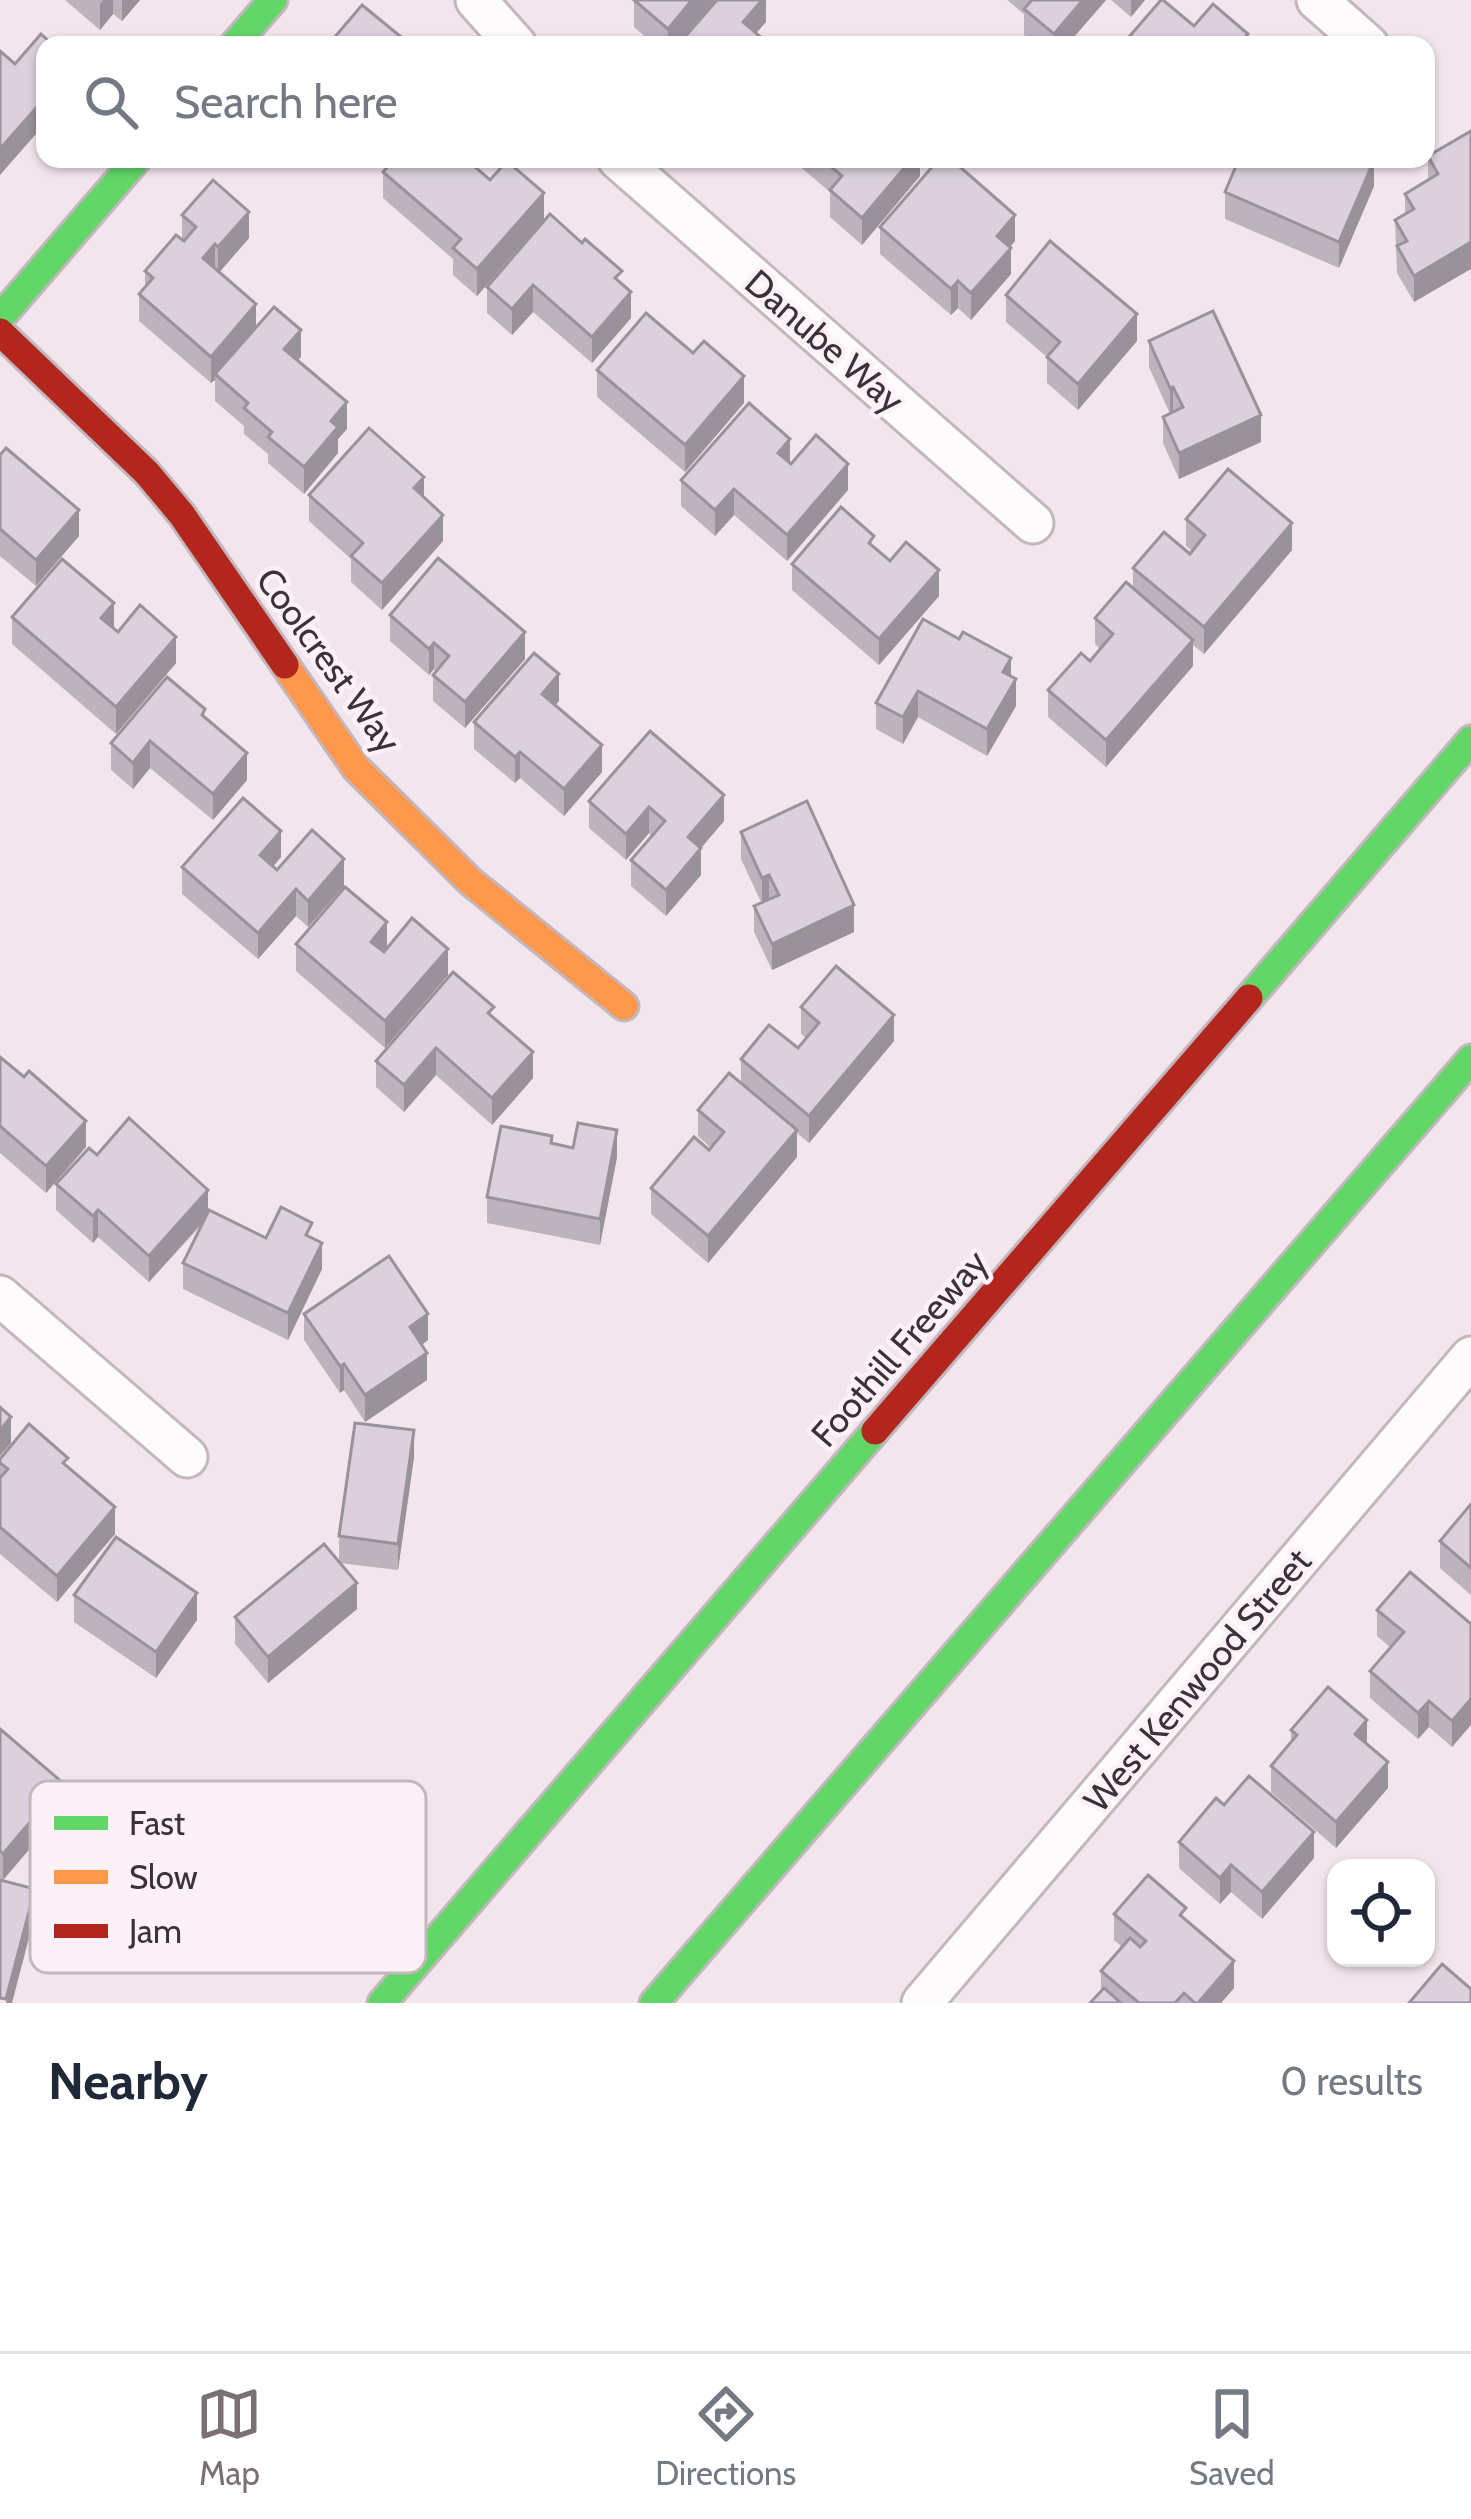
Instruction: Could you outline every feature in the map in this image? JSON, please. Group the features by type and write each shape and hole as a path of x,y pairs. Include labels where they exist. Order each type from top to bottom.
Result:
{"main road":[{"path":"242,36 273,0"},
{"path":"0,318 128,168"},
{"name":"Coolcrest Way","path":"0,332 147,473 182,515 356,768 471,882 624,1006"},
{"path":"1405,815 1471,730"},
{"name":"Foothill Freeway","path":"426,1952 1471,740"},
{"path":"654,2003 1471,1059"},
{"name":"Foothill Freeway","path":"382,2003 408,1973"}],"street":[{"path":"476,0 508,36"},
{"path":"1317,0 1358,36"},
{"name":"Danube Way","path":"627,168 1033,523"},
{"path":"0,1297 187,1457"},
{"name":"West Kenwood Street","path":"922,2003 1470,1360"}],"building":[{"path":"634,0 692,0 668,29"},
{"path":"717,0 762,0 743,22 759,36 686,36"},
{"path":"1032,0 1083,0 1054,34 1024,9"},
{"path":"1161,0 1194,26 1213,4 1248,34 1246,36 1130,36"},
{"path":"362,5 400,36 336,36"},
{"path":"36,40 36,108 0,149 0,51 15,64"},
{"path":"1471,131 1471,242 1414,276 1397,246 1407,241 1395,220 1414,209 1405,194 1438,174 1435,152"},
{"path":"386,168 476,168 490,180 501,168 515,168 544,193 477,269 453,248 461,239 383,172"},
{"path":"833,168 904,168 862,218 830,190 842,176"},
{"path":"931,168 961,168 1015,215 997,236 1011,248 971,293 958,281 951,289 880,227"},
{"path":"1235,168 1371,168 1339,242 1225,192"},
{"path":"213,180 249,212 203,258 256,304 211,357 139,294 153,278 145,271 176,235 184,241 196,227 182,215"},
{"path":"550,214 622,271 615,278 631,292 592,337 533,285 512,309 487,287"},
{"path":"1050,241 1137,314 1078,384 1047,357 1060,342 1006,295"},
{"path":"274,307 301,330 284,349 347,402 331,421 338,427 304,467 268,437 272,432 244,408 248,403 215,374"},
{"path":"1213,311 1261,415 1179,453 1163,417 1183,407 1149,341"},
{"path":"646,313 693,353 704,341 744,376 685,445 597,370"},
{"path":"749,403 790,439 778,453 791,464 816,435 848,464 787,535 734,489 715,510 681,480"},
{"path":"369,428 424,477 414,488 443,515 382,583 351,556 363,543 309,495"},
{"path":"6,448 79,510 36,560 0,529 0,455"},
{"path":"1228,469 1292,523 1204,627 1133,568 1164,532 1190,554 1205,535 1186,519"},
{"path":"841,507 874,536 869,543 890,561 906,542 939,570 879,639 792,564"},
{"path":"438,558 525,632 465,702 433,675 449,656 434,643 429,649 390,615"},
{"path":"62,559 114,603 101,618 118,632 140,605 176,637 116,707 12,617"},
{"path":"1126,582 1193,640 1106,740 1048,690 1081,653 1090,661 1113,634 1095,618"},
{"path":"923,619 959,639 963,632 1011,658 1003,672 1016,679 987,729 918,691 903,717 876,703"},
{"path":"534,653 559,674 542,694 602,745 564,789 474,722"},
{"path":"167,677 247,753 213,794 150,741 133,763 111,743"},
{"path":"650,731 724,795 688,837 701,848 666,890 631,860 665,821 649,807 626,834 589,801"},
{"path":"243,798 281,831 260,855 277,870 312,830 344,859 308,901 296,889 258,933 182,867"},
{"path":"807,801 854,905 772,944 754,906 779,895 769,875 762,878 741,832"},
{"path":"345,887 387,922 371,942 384,952 412,918 448,949 385,1021 296,944"},
{"path":"836,966 894,1015 809,1116 741,1059 769,1025 798,1048 819,1023 801,1007"},
{"path":"453,972 494,1007 488,1013 533,1052 492,1098 436,1048 404,1085 376,1061"},
{"path":"0,1057 24,1077 29,1071 86,1121 46,1166 0,1126"},
{"path":"729,1073 797,1130 708,1236 651,1188 694,1137 709,1150 724,1132 698,1110"},
{"path":"129,1118 208,1190 149,1256 98,1210 93,1216 56,1184 89,1148 97,1155"},
{"path":"578,1123 617,1130 600,1219 487,1197 501,1126 552,1136 551,1143 573,1148"},
{"path":"281,1207 312,1223 306,1235 322,1243 288,1313 183,1263 209,1210 266,1238"},
{"path":"389,1256 428,1314 410,1327 427,1353 365,1395 304,1314"},
{"path":"0,1407 11,1417 0,1430"},
{"path":"355,1423 414,1430 398,1544 339,1536"},
{"path":"29,1424 68,1458 63,1463 115,1507 57,1576 0,1527 0,1478 8,1469 0,1459"},
{"path":"1471,1504 1471,1568 1440,1541"},
{"path":"116,1537 197,1593 156,1652 74,1595"},
{"path":"324,1544 357,1583 268,1657 235,1617"},
{"path":"1410,1572 1471,1624 1471,1699 1452,1721 1429,1701 1418,1713 1370,1671 1404,1632 1377,1610"},
{"path":"1328,1687 1367,1720 1355,1734 1388,1762 1336,1822 1271,1766 1297,1735 1291,1730"},
{"path":"0,1729 61,1781 30,1781 30,1822 3,1854"},
{"path":"1249,1776 1314,1832 1262,1892 1231,1865 1220,1878 1179,1842 1216,1798 1224,1805"},
{"path":"1148,1875 1186,1908 1180,1915 1234,1961 1198,2003 1184,1993 1175,2003 1139,2003 1101,1971 1130,1938 1140,1947 1146,1941 1114,1914"},
{"path":"0,1880 30,1888 30,1908 6,1999 0,1998"},
{"path":"1442,1964 1471,1989 1471,2003 1409,2003"},
{"path":"1104,1988 1121,2003 1090,2003"}],"traffic: fast":[{"path":"242,36 273,0"},
{"path":"0,318 129,168"},
{"path":"1249,998 1471,740"},
{"path":"654,2003 1471,1059"},
{"path":"426,1952 875,1431"},
{"path":"382,2003 408,1973"}],"traffic: slow":[{"path":"285,665 356,768 471,882 624,1006"}],"traffic: jam":[{"path":"0,332 147,473 182,515 285,665"},
{"path":"875,1431 1249,998"}]}
